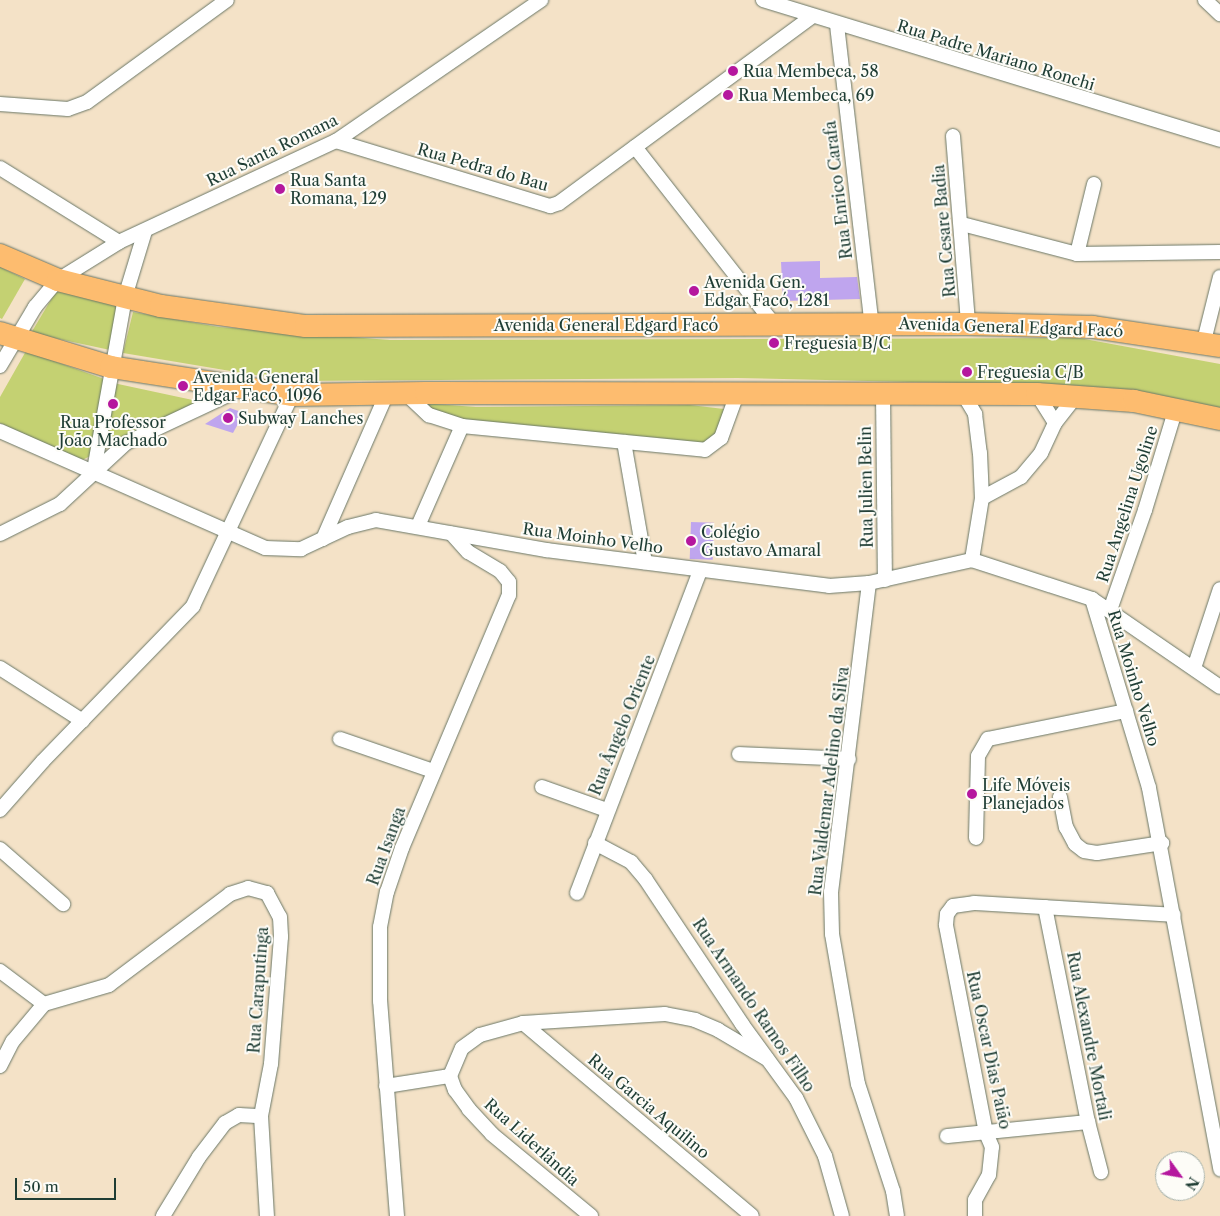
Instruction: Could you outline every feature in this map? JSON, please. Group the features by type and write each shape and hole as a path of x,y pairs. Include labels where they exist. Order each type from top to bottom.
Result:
{"main road":[{"name":"Avenida General Edgard Facó","path":"0,255 58,280 161,306 306,326 871,322 1093,327 1212,343"},
{"path":"8,337 111,367 241,389 292,395 396,393 883,394 962,392 1077,395 1176,408 1220,419"}],"street":[{"path":"0,104 68,109 87,102 227,0"},
{"name":"Rua Santa Romana","path":"0,366 8,337 58,280 119,242 336,141 541,0"},
{"name":"Rua Padre Mariano Ronchi","path":"762,0 796,5 813,16 836,25 1220,140"},
{"path":"1205,0 1220,14"},
{"path":"773,323 635,147 813,16"},
{"name":"Rua Enrico Carafa","path":"836,25 871,322"},
{"name":"Rua Cesare Badia","path":"953,136 962,224 968,324"},
{"name":"Rua Pedra do Bau","path":"336,141 550,206 559,203 635,147"},
{"path":"0,168 119,242"},
{"path":"1077,254 1094,184"},
{"path":"962,224 1077,254 1220,252"},
{"path":"94,470 125,297 145,230"},
{"path":"1212,343 1220,277"},
{"path":"0,534 60,504 94,470 126,443 241,389"},
{"path":"962,392 976,414 982,498 972,560"},
{"path":"323,540 396,393 429,415 462,426 705,450 721,438 737,394"},
{"path":"976,414 987,393"},
{"name":"Rua Julien Belin","path":"883,394 885,580"},
{"path":"1037,394 1055,423"},
{"path":"0,810 83,720 193,606 226,532 292,395"},
{"path":"982,498 1021,477 1041,452 1055,423 1077,395"},
{"name":"Rua Angelina Ugoline","path":"1110,610 1146,510 1176,408"},
{"path":"418,526 462,426"},
{"name":"Rua Moinho Velho","path":"0,431 42,451 94,470 226,532 265,548 285,551 301,549 348,527 376,520 546,550 829,586 869,583 972,560 1092,599 1126,711 1162,844 1220,1169"},
{"path":"624,442 645,562"},
{"name":"Rua Isanga","path":"396,1216 386,1086 380,927 387,892 433,771 462,714 509,595 509,582 500,571 468,552 451,533"},
{"name":"Rua Ângelo Oriente","path":"577,893 607,810 657,691 700,571"},
{"name":"Rua Valdemar Adelino da Silva","path":"869,583 849,759 831,892 832,934 858,1084 893,1192 897,1216"},
{"path":"1194,668 1220,590"},
{"path":"1092,599 1220,687"},
{"path":"0,668 83,720"},
{"path":"976,838 978,756 988,739 1126,711"},
{"path":"340,740 433,771"},
{"path":"739,754 849,759"},
{"path":"542,787 607,810"},
{"path":"1060,797 1066,827 1075,844 1084,851 1097,853 1162,844"},
{"name":"Rua Armando Ramos Filho","path":"595,843 631,862 646,880 766,1059 796,1098 812,1126 834,1181 842,1216"},
{"path":"0,849 64,904"},
{"name":"Rua Caraputinga","path":"44,1004 108,985 230,894 248,888 267,893 280,916 281,965 270,1064 261,1116 267,1216"},
{"name":"Rua Oscar Dias Paião","path":"975,1216 975,1200 989,1175 992,1147 986,1133 946,925 948,914 953,906 974,904 1045,907"},
{"path":"1045,907 1174,915"},
{"name":"Rua Alexandre Mortali","path":"1045,907 1088,1122 1101,1172"},
{"path":"0,971 44,1004 13,1041 0,1066"},
{"path":"386,1086 450,1076 462,1048 480,1035 523,1023 665,1014 710,1027 766,1059"},
{"name":"Rua Garcia Aquilino","path":"523,1023 752,1216"},
{"name":"Rua Liderlândia","path":"450,1076 455,1090 492,1134 591,1216"},
{"path":"163,1216 199,1157 225,1123 239,1116 261,1116"},
{"path":"947,1136 1088,1122"}],"green space":[{"path":"0,267 25,279 2,319 0,318"},
{"path":"58,288 121,306 110,350 31,333"},
{"path":"133,312 219,327 390,340 1079,338 1220,364 1220,412 1186,400 1080,386 738,378 291,381 123,353"},
{"path":"26,351 118,384 202,402 78,462 0,423 0,397"},
{"path":"421,405 476,407 690,405 724,409 713,445 660,438 465,423"}],"building":[{"path":"820,261 820,278 857,277 860,299 783,301 781,262"},
{"name":"Subway Lanches","path":"230,408 244,413 233,433 205,424"},
{"path":"691,522 714,523 713,560 690,559"}],"place":[{"name":"Rua Membeca, 58","path":"733,71"},
{"name":"Rua Membeca, 69","path":"728,95"},
{"name":"Rua Santa Romana, 129","path":"280,189"},
{"name":"Avenida Gen. Edgar Facó, 1281","path":"694,291"},
{"name":"Freguesia B/C","path":"774,343"},
{"name":"Freguesia C/B","path":"967,372"},
{"name":"Avenida General Edgar Facó, 1096","path":"183,386"},
{"name":"Rua Professor João Machado","path":"113,404"},
{"name":"Subway Lanches","path":"228,418"},
{"name":"Colégio Gustavo Amaral","path":"691,541"},
{"name":"Life Móveis Planejados","path":"972,794"}]}
